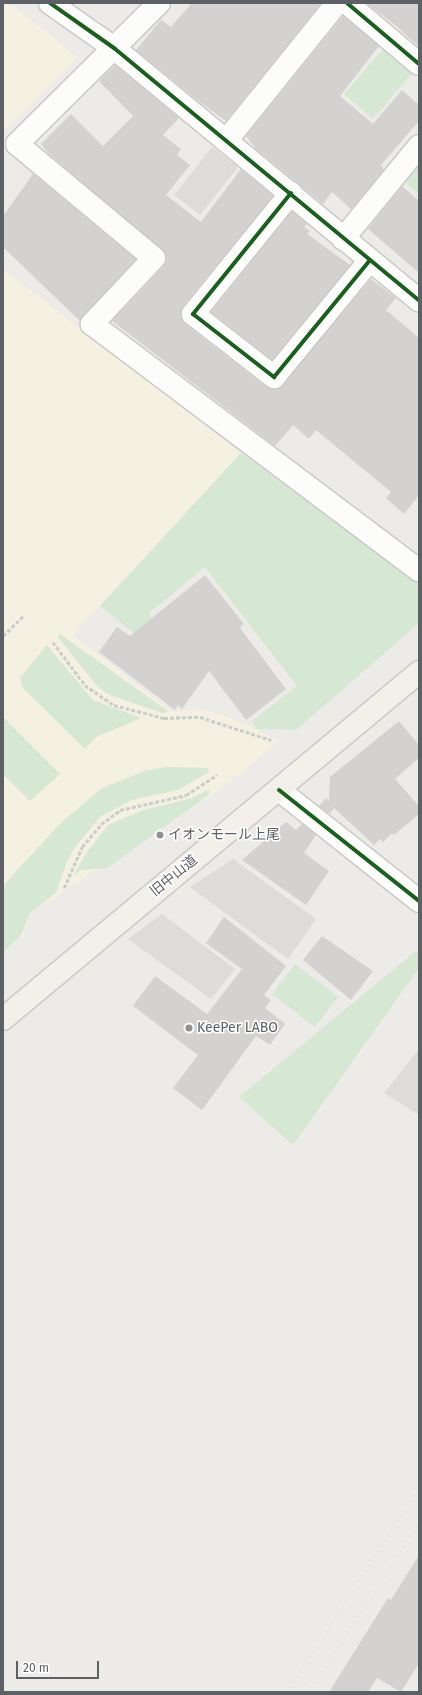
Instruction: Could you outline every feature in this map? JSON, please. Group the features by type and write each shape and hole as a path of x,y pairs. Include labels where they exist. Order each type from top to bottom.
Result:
{"main road":[{"name":"旧中山道","path":"3,1018 419,672"}],"street":[{"path":"50,3 114,48 291,194 343,239 419,300"},
{"path":"159,3 17,144 154,258 92,324 419,570"},
{"path":"226,141 337,3"},
{"path":"347,3 419,64"},
{"path":"343,239 419,146"},
{"path":"291,194 193,314 274,378 370,260"},
{"path":"279,790 419,901"}],"path":[{"path":"3,636 24,615"},
{"path":"53,642 85,684 114,704 164,718 200,716 271,740"},
{"path":"64,888 82,847 101,824 120,810 186,795 217,775"}],"shaded area":[{"path":"3,3 10,3 77,57 3,131"},
{"path":"212,147 238,167 200,215 174,195"},
{"path":"3,269 241,453 73,635 172,712 198,709 229,717 279,741 220,790 30,913 24,936 3,952"},
{"path":"233,859 316,919 288,959 190,887"},
{"path":"162,914 235,969 211,999 128,939"},
{"path":"419,1049 419,1115 384,1093"}],"green space":[{"path":"384,48 412,73 373,119 344,94"},
{"path":"419,166 419,194 405,183"},
{"path":"241,453 419,584 419,623 296,730 256,729 252,721 297,686 205,567 149,613 172,643 159,653 100,606"},
{"path":"60,634 169,712 162,713 107,694 97,686 58,637"},
{"path":"47,645 93,700 141,718 96,737 85,749 23,688 20,678"},
{"path":"3,717 60,774 30,801 3,774"},
{"path":"166,767 208,768 209,772 178,790 132,800 101,816 75,847 66,864 56,893 30,913 21,936 3,952 3,887 18,869 63,821 102,788 145,771"},
{"path":"209,789 209,795 107,868 81,870 73,876 87,852 108,825 143,810 192,798"},
{"path":"416,951 419,952 419,968 293,1145 239,1097"},
{"path":"295,964 338,997 315,1027 272,994"}],"building":[{"path":"192,3 321,3 226,121 197,100 136,50 161,20 171,27"},
{"path":"366,3 419,3 419,47 395,25"},
{"path":"343,16 379,46 340,96 373,124 402,90 419,105 419,121 381,165 384,170 351,209 332,192 323,204 256,149 246,136"},
{"path":"115,65 179,118 163,135 181,149 177,155 190,165 166,195 201,222 241,169 273,196 183,306 181,313 185,324 266,387 278,389 371,279 396,298 386,310 419,338 419,495 404,514 386,498 391,492 316,430 309,439 293,425 275,446 112,321 163,267 166,254 48,153 41,144 71,114 103,146 133,116 99,81"},
{"path":"33,174 136,259 80,321 3,247 3,216"},
{"path":"402,186 419,201 419,273 368,229"},
{"path":"292,211 307,224 304,227 310,231 307,234 350,265 272,360 211,312"},
{"path":"205,575 244,624 240,628 286,689 246,720 209,671 182,709 178,705 175,710 99,652 117,627 130,636"},
{"path":"399,721 419,745 419,758 395,779 419,806 419,814 394,835 392,833 383,842 380,839 374,845 334,808 330,814 319,806 326,798 329,801 330,777"},
{"path":"286,822 296,830 302,824 316,835 304,853 329,871 306,905 242,860"},
{"path":"224,917 286,966 264,995 271,1000 265,1008 285,1024 270,1045 256,1036 202,1110 173,1088 198,1055 133,1006 155,976 207,1014 242,969 206,943"},
{"path":"322,936 373,971 351,1000 303,960"},
{"path":"419,1555 419,1663 401,1692 377,1678 368,1692 329,1692 388,1598 391,1600"}],"railway":[{"path":"287,1692 419,1488"},
{"path":"308,1692 419,1523"}],"cycle path":[{"path":"50,3 114,48 419,300"},
{"path":"347,3 419,64"},
{"path":"291,193 193,314 274,377 370,260"},
{"path":"279,790 419,901"}],"place":[{"name":"イオンモール上尾","path":"160,835"},
{"name":"KeePer LABO","path":"189,1028"}]}
